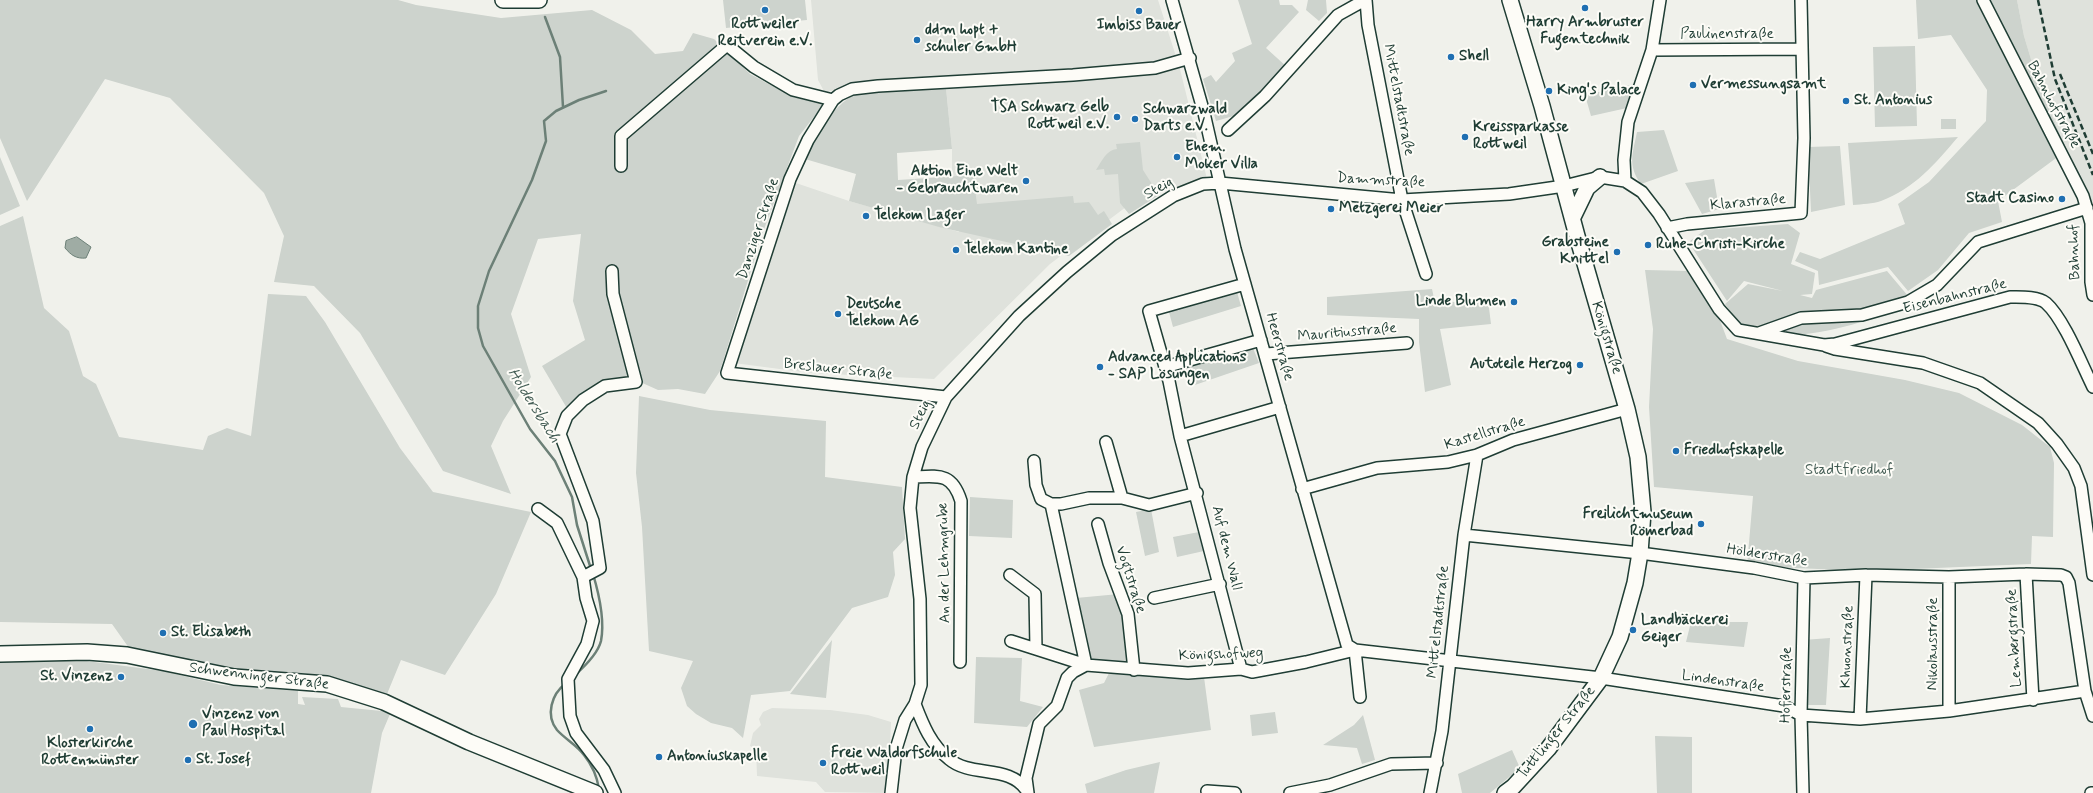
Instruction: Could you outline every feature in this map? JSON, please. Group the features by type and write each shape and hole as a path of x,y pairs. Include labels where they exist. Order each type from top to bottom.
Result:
{"street":[{"path":"503,0 539,0"},
{"name":"Heerstraße","path":"1172,0 1190,58 1245,284 1266,354 1302,489 1347,645 1355,650 1360,697"},
{"path":"1228,130 1265,96 1338,14 1366,0"},
{"name":"Mittelstadtstraße","path":"1366,0 1368,25 1402,200 1426,274"},
{"name":"Königstraße","path":"1510,0 1542,106 1627,409 1638,457 1643,512 1640,553 1635,583 1624,625 1601,678"},
{"path":"1625,180 1624,160 1628,122 1652,50 1660,0"},
{"path":"1801,0 1802,49"},
{"name":"Bahnhofstraße","path":"1983,0 2077,183 2088,208"},
{"path":"621,166 621,136 727,45 754,67 793,90 833,100 852,89 878,86 1073,75 1155,68 1190,58"},
{"name":"Paulinenstraße","path":"1652,50 1802,49"},
{"name":"Klarastraße","path":"1668,228 1687,224 1801,213 1803,182 1802,49"},
{"name":"Danziger Straße","path":"727,373 790,179 808,140 833,100"},
{"path":"1573,217 1587,188 1600,177"},
{"name":"Eisenbahnstraße","path":"1564,186 1600,177 1625,180 1642,192 1668,228 1719,309 1738,330 1824,345 1835,349 1923,363 1980,383 2038,423 2057,444 2074,468 2081,486 2093,575"},
{"name":"Dammstraße","path":"1220,183 1402,200 1509,194 1564,186"},
{"name":"Steig","path":"891,793 896,749 905,720 915,704 921,684 920,599 910,508 913,477 922,447 946,397 1024,312 1067,272 1112,235 1173,196 1203,184 1220,183"},
{"path":"1756,334 1801,318 1862,314 1908,302 1937,285 1978,242 2088,208"},
{"name":"Bahnhof","path":"2088,208 2091,222 2091,282 2093,295"},
{"path":"589,574 600,568 593,521 560,434 566,416 583,400 604,386 636,382 612,294 612,271"},
{"name":"Auf dem Wall","path":"1241,669 1197,494 1180,436 1165,367 1149,311 1245,284"},
{"name":"Eisenbahnstraße","path":"1824,345 1834,344 2010,296 2026,297 2045,302 2064,328 2093,387"},
{"path":"1165,367 1261,340"},
{"name":"Mauritiusstraße","path":"1266,354 1407,343"},
{"name":"Breslauer Straße","path":"727,373 946,397"},
{"path":"1180,436 1280,407"},
{"name":"Kastellstraße","path":"1302,489 1378,468 1448,462 1477,455 1513,440 1627,409"},
{"path":"1106,442 1122,498"},
{"name":"Mittelstadtstraße","path":"1430,793 1437,763 1464,535 1477,455"},
{"path":"1034,461 1036,485 1041,499 1051,504 1061,504 1089,498 1122,498 1150,505 1197,494"},
{"name":"An der Lehmgrube","path":"913,477 943,476 955,486 961,501 960,662"},
{"path":"1028,793 1026,778 1039,724 1057,706 1067,678 1073,672 1086,665 1051,504"},
{"path":"538,509 557,522 589,574 586,598 592,621 587,644 567,685 570,716 576,733 604,770 615,793"},
{"name":"Vogtstraße","path":"1098,524 1109,563 1128,614 1134,670"},
{"name":"Hölderstraße","path":"1464,535 1640,553 1754,568 1804,578 1866,575 1949,577 2026,574 2061,575 2066,577 2069,583 2085,691"},
{"name":"Lembergstraße","path":"2026,574 2033,700"},
{"path":"1010,575 1035,594 1036,649"},
{"name":"Khuonstraße","path":"1860,719 1866,575"},
{"name":"Nikolausstraße","path":"1949,577 1949,711"},
{"name":"Hoferstraße","path":"1803,793 1801,715 1804,578"},
{"path":"1154,598 1220,584"},
{"name":"Königshofweg","path":"1010,641 1086,665 1134,670 1188,673 1241,669 1252,672 1306,662 1355,650"},
{"name":"Lindenstraße","path":"1355,650 1601,678 1784,706 1801,715 1860,719 1949,711 2033,700 2085,691"},
{"name":"Schwenninger Straße","path":"0,654 87,652 127,655 234,677 326,684 384,702 469,742 594,793"},
{"name":"Tuttlinger Straße","path":"1512,791 1548,749 1601,678"},
{"path":"2085,691 2093,716"},
{"path":"915,704 925,730 936,747 950,760 964,767 994,772 1014,778 1023,784 1028,793"},
{"path":"1290,793 1330,785 1391,764 1437,763"},
{"path":"1207,791 1234,793"}],"shaded area":[{"path":"811,0 1158,0 1180,69 1207,179 1134,201 1050,264 934,379 810,373 734,363 793,182 849,201 959,232 952,176 952,149 945,77 873,81 851,85 825,93 818,80"},
{"path":"2017,0 2093,0 2093,219 2070,156 2039,86 2024,36"},
{"path":"77,237 91,247 86,258 74,256 65,248 66,241"},
{"name":"Freie Waldorfschule Rottweil","path":"772,708 830,710 868,715 891,722 888,793 825,792 816,782 757,776 756,749 750,746 753,733 761,725 759,719 763,712"}],"green space":[{"path":"0,0 398,0 416,5 501,18 592,10 631,30 655,54 683,51 693,33 714,39 750,74 793,97 824,104 799,136 763,232 720,371 705,394 678,389 658,390 638,381 603,384 568,410 542,366 585,340 573,301 581,234 538,239 511,314 531,377 503,421 491,446 511,494 443,471 360,333 314,286 274,282 284,236 264,193 170,98 105,79 27,201 0,138"},
{"name":"Rottweiler Reitverein e.V.","path":"723,0 805,0 807,20 726,28"},
{"path":"1238,0 1279,0 1280,5 1292,5 1299,12 1266,48 1287,67 1237,115 1216,121 1203,79 1211,75 1216,82 1235,61 1232,53 1252,44"},
{"path":"1308,0 1326,0 1327,13 1319,21 1306,10"},
{"path":"1916,0 2017,0 2024,36 2039,86 2067,150 1998,201 2002,222 1969,233 1938,270 1908,291 1888,267 1819,285 1818,271 1795,261 1800,252 1820,259 1905,224 1898,204 1929,182 1986,121 1987,90 1951,35 1918,39"},
{"path":"1915,46 1917,126 1875,127 1873,47"},
{"path":"1635,84 1627,108 1591,116 1585,95"},
{"path":"946,88 952,149 897,153 898,180 973,175 977,204 1073,196 1074,203 1089,202 1098,215 1104,211 1112,224 1069,256 939,227 849,201 856,174 805,159 821,129 835,110 852,96 862,92"},
{"path":"1941,119 1956,119 1956,129 1941,129"},
{"path":"1664,130 1678,171 1641,184 1634,171 1632,159 1637,132"},
{"path":"1958,137 1933,166 1904,190 1878,202 1853,205 1848,143"},
{"path":"1140,142 1143,170 1159,195 1129,214 1120,203 1118,174 1105,175 1104,169 1096,170 1110,151 1117,149 1116,144"},
{"path":"1840,146 1845,205 1811,212 1808,147"},
{"path":"0,157 20,206 0,215"},
{"path":"1714,179 1719,209 1702,214 1685,183"},
{"path":"23,216 44,308 69,331 83,376 96,384 119,437 203,450 208,436 227,428 251,436 268,294 306,296 325,322 400,448 433,492 531,512 496,594 445,675 401,660 385,699 250,676 129,648 112,624 0,622 0,226"},
{"path":"1788,224 1800,233 1791,264 1815,273 1812,294 1800,295 1812,298 1816,290 1887,271 1914,303 1852,325 1820,332 1782,335 1742,327 1725,304 1748,284 1783,291 1744,281 1727,301 1693,249 1690,241 1705,230"},
{"name":"Stadtfriedhof","path":"1645,270 1689,271 1718,315 1727,339 1798,361 1905,380 1959,393 2022,425 2050,447 2054,463 2053,537 2032,536 2031,564 1866,571 1747,566 1753,496 1654,487 1649,407 1653,329"},
{"path":"1432,289 1435,303 1488,300 1491,324 1440,329 1451,385 1425,392 1419,342 1419,319 1327,315 1327,297"},
{"path":"1237,292 1241,306 1173,327 1169,312"},
{"path":"1253,348 1259,363 1189,387 1184,369"},
{"path":"639,396 710,410 826,421 825,477 902,487 905,539 893,552 895,575 888,597 852,608 790,691 751,695 743,738 732,728 711,723 696,714 687,706 681,688 693,661 649,651 642,527 636,473"},
{"path":"970,497 1013,500 1012,538 969,536"},
{"path":"1151,509 1159,552 1145,556 1136,512"},
{"path":"1199,532 1204,551 1177,557 1173,537"},
{"path":"1119,594 1125,614 1128,664 1092,663 1076,598"},
{"path":"1691,622 1748,622 1744,647 1686,642"},
{"path":"1830,638 1826,705 1808,705 1803,702 1803,640"},
{"path":"832,640 826,698 790,694"},
{"path":"976,657 1022,658 1020,701 1043,707 1027,727 974,723"},
{"name":"Vinzenz von Paul Hospital","path":"71,659 163,671 221,685 298,691 298,704 305,705 302,697 338,699 341,707 382,711 390,714 382,733 371,793 0,793 0,660"},
{"path":"1110,671 1204,677 1211,730 1094,747 1079,690 1104,683"},
{"path":"1275,712 1278,733 1252,736 1250,715"},
{"path":"1363,715 1375,760 1362,764 1357,748 1323,745 1354,725"},
{"path":"1655,736 1692,737 1692,793 1657,793"},
{"path":"1512,750 1520,768 1490,793 1462,793 1458,774"},
{"path":"1160,762 1154,793 1087,793 1085,784 1126,770"}],"waterway":[{"name":"Holdersbach","path":"545,17 560,57 563,107"},
{"name":"Holdersbach","path":"591,569 577,525 572,497 555,461 530,429 483,346 478,328 478,306 489,271 532,180 546,141 544,121 556,111 579,100 606,91"},
{"name":"Holdersbach","path":"575,675 594,655 601,641 602,616 593,574"},
{"name":"Holdersbach","path":"565,684 560,688 554,699 551,718 557,730 578,748 587,759 592,767 599,789"}],"railway":[{"path":"2038,0 2055,79 2093,175"},
{"path":"2060,74 2093,154"}],"place":[{"name":"Harry Armbruster Fugentechnik","path":"1585,8"},
{"name":"Rottweiler Reitverein e.V.","path":"765,10"},
{"name":"Imbiss Bauer","path":"1139,11"},
{"name":"ddm hopt + schuler GmbH","path":"917,40"},
{"name":"Shell","path":"1451,57"},
{"name":"Vermessungsamt","path":"1693,85"},
{"name":"King's Palace","path":"1549,91"},
{"name":"St. Antonius","path":"1846,101"},
{"name":"TSA Schwarz Gelb Rottweil e.V.","path":"1117,117"},
{"name":"Schwarzwald Darts e.V.","path":"1135,119"},
{"name":"Kreissparkasse Rottweil","path":"1465,137"},
{"name":"Ehem. Moker Villa","path":"1177,157"},
{"name":"Aktion Eine Welt - Gebrauchtwaren","path":"1026,181"},
{"name":"Stadt Casino","path":"2062,199"},
{"name":"Metzgerei Meier","path":"1331,209"},
{"name":"Telekom Lager","path":"866,216"},
{"name":"Ruhe-Christi-Kirche","path":"1648,245"},
{"name":"Telekom Kantine","path":"956,250"},
{"name":"Grabsteine Knittel","path":"1617,252"},
{"name":"Linde Blumen","path":"1514,302"},
{"name":"Deutsche Telekom AG","path":"838,314"},
{"name":"Autoteile Herzog","path":"1580,365"},
{"name":"Advanced Applications - SAP Lösungen","path":"1100,367"},
{"name":"Friedhofskapelle","path":"1676,451"},
{"name":"Freilichtmuseum Römerbad","path":"1701,524"},
{"name":"Landbäckerei Geiger","path":"1633,630"},
{"name":"St. Elisabeth","path":"163,633"},
{"name":"St. Vinzenz","path":"121,677"},
{"name":"Vinzenz von Paul Hospital","path":"193,724"},
{"name":"Klosterkirche Rottenmünster","path":"90,729"},
{"name":"Antoniuskapelle","path":"659,757"},
{"name":"St. Josef","path":"188,760"},
{"name":"Freie Waldorfschule Rottweil","path":"823,763"}]}
